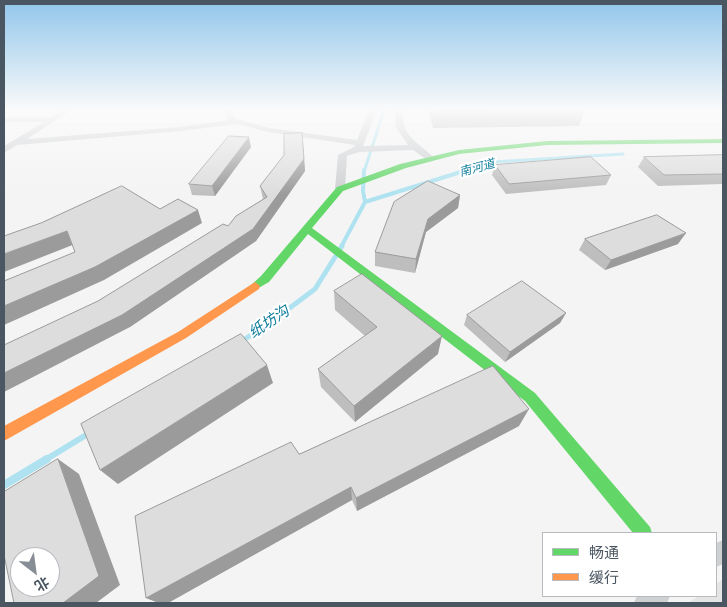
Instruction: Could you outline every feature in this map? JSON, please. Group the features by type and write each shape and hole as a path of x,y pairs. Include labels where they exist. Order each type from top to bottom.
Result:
{"street":[{"path":"4,150 21,138"},
{"path":"14,142 61,138"},
{"path":"314,138 362,147 416,147"},
{"path":"362,147 365,138"},
{"path":"406,138 430,159"},
{"path":"4,434 182,335 265,279 340,189 384,173 459,152 547,143 723,141"},
{"path":"340,189 343,155 362,147"},
{"path":"306,228 530,397 643,532"}],"shaded area":[{"path":"723,579 723,603 688,603 697,597 717,597 717,583"}],"building":[{"path":"227,138 248,138 212,186 189,184"},
{"path":"284,138 302,138 304,159 253,229 122,315 4,373 4,345 98,301 223,224 228,226 236,216 267,197 260,186 284,155"},
{"path":"723,155 723,174 664,175 644,157"},
{"path":"591,157 611,175 509,184 495,165"},
{"path":"428,181 460,195 428,219 416,259 375,252 394,202"},
{"path":"122,186 160,209 178,199 198,210 95,267 4,306 4,281 75,252 67,231 4,254 4,236 41,223"},
{"path":"657,215 686,233 611,260 585,239"},
{"path":"362,274 442,336 354,406 318,369 377,327 334,291"},
{"path":"522,281 566,313 510,352 467,315"},
{"path":"241,334 267,365 100,470 81,424"},
{"path":"493,366 529,409 356,498 351,487 146,598 135,516 291,442 299,454"},
{"path":"58,459 99,576 63,603 14,603 13,597 60,597 60,547 10,547 10,584 4,555 4,492"}],"waterway":[{"name":"纸坊沟","path":"364,172 375,138"},
{"name":"南河道","path":"463,172 493,162 623,154"},
{"name":"纸坊沟","path":"364,170 363,191 365,202"},
{"name":"南河道","path":"365,202 467,170"},
{"name":"纸坊沟","path":"341,247 365,202"},
{"name":"纸坊沟","path":"240,342 267,325 315,289 342,246"},
{"name":"纸坊沟","path":"45,460 91,432"},
{"name":"纸坊沟","path":"4,485 47,459"}],"traffic: fast":[{"path":"255,286 265,279 340,189 403,166 459,152 547,143 723,141"},
{"path":"306,228 530,397 643,532"}],"traffic: slow":[{"path":"4,434 182,335 255,286"}]}
